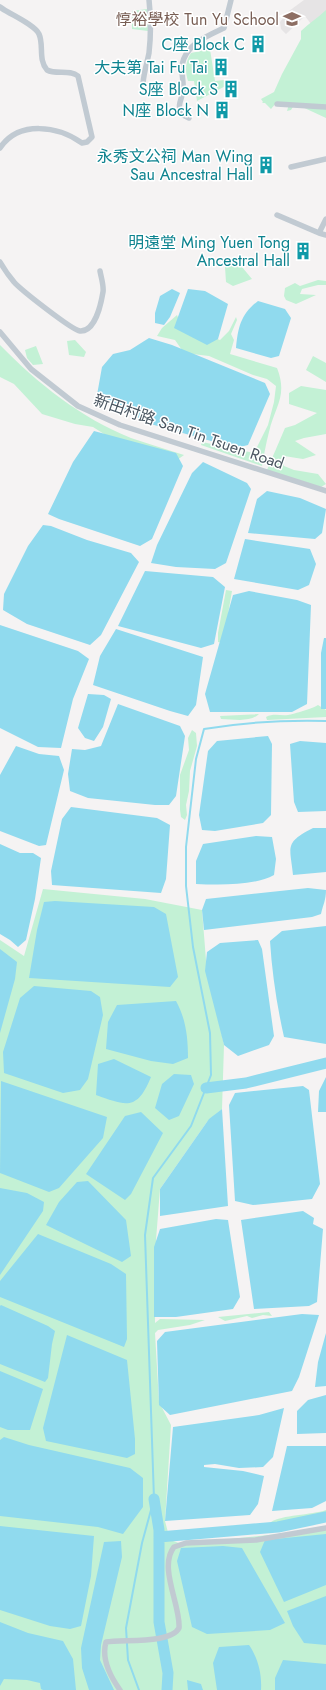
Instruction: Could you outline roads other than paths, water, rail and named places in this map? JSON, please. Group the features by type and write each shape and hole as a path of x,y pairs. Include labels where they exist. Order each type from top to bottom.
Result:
{"street":[{"path":"143,83 152,26 149,0"},
{"path":"189,118 181,114 178,106 183,91 182,66 184,59 189,49 202,38 224,28 231,0"},
{"path":"0,7 37,31 40,38 42,60 47,70 57,73 75,74 78,76 92,137 87,142 82,143 74,138 53,130 30,129 11,137 0,148"},
{"path":"276,104 326,108"},
{"path":"291,167 326,158"},
{"path":"277,215 319,233 326,234"},
{"path":"319,233 326,219"},
{"path":"0,262 15,283 64,322 80,331 86,331 91,328 94,323 103,291 100,271"},
{"name":"新田村路 San Tin Tsuen Road","path":"0,332 32,369 78,406 120,424 326,491"},
{"path":"120,1690 111,1677 107,1667 105,1643 107,1641 164,1638 175,1634 179,1628 169,1574 169,1556 174,1546 186,1543 256,1540 326,1528"}],"water":[{"path":"172,289 180,293 170,317 164,325 155,323 155,313 160,296"},
{"path":"188,289 205,291 228,304 218,339 207,345 174,328"},
{"path":"258,301 285,309 291,318 279,356 271,358 236,348 241,322 252,306"},
{"path":"149,338 172,345 265,383 270,394 248,445 236,448 147,423 97,395 102,367 113,354 130,350"},
{"path":"94,431 176,453 183,466 152,539 140,546 48,514 73,462"},
{"path":"203,462 247,483 251,489 226,563 215,569 176,567 151,563 157,545 192,473"},
{"path":"267,491 300,498 326,509 322,533 315,539 248,533 257,499"},
{"path":"43,525 51,526 87,540 131,553 139,562 101,635 90,645 27,624 3,610 4,594 28,546"},
{"path":"245,539 310,549 316,564 309,585 298,590 234,579"},
{"path":"145,571 213,577 225,587 214,644 201,648 118,626"},
{"path":"249,591 297,600 311,605 307,704 292,712 210,712 205,694 233,595"},
{"path":"0,625 78,651 89,659 73,699 61,748 38,747 0,728"},
{"path":"116,629 203,657 196,705 188,716 93,685 100,656"},
{"path":"324,638 326,638 326,709 321,709 321,653"},
{"path":"88,694 104,695 111,699 103,727 94,741 85,738 78,728"},
{"path":"118,704 180,726 185,736 176,796 169,805 155,805 88,798 70,791 68,774 72,749 85,750 101,746"},
{"path":"268,736 272,744 271,815 263,823 215,831 202,830 199,815 208,751 217,741"},
{"path":"300,741 326,743 326,811 298,812 294,802 290,744"},
{"path":"16,746 39,754 59,756 64,770 46,845 39,846 0,831 0,775"},
{"path":"71,807 157,818 170,825 166,879 161,893 52,885 51,871 62,819"},
{"path":"313,828 326,828 326,872 293,875 290,851 291,846 297,838"},
{"path":"256,836 272,837 276,859 274,875 266,879 247,883 196,884 196,861 203,844"},
{"path":"0,844 20,853 33,853 41,858 35,899 26,940 18,947 0,934"},
{"path":"308,888 326,890 321,914 312,917 204,930 202,910 206,899"},
{"path":"55,901 154,907 166,914 178,977 170,987 29,978 37,930 44,902"},
{"path":"326,926 326,1044 284,1037 275,989 270,941 282,931"},
{"path":"258,940 262,949 274,1036 269,1045 238,1056 224,1045 205,971 207,952 220,943"},
{"path":"0,949 17,962 15,979 0,1033"},
{"path":"34,986 91,991 100,997 103,1015 88,1079 80,1090 63,1093 4,1073 3,1052 20,998"},
{"path":"176,1001 186,1029 188,1058 173,1064 151,1061 106,1049 108,1022 117,1005"},
{"path":"114,1059 151,1077 141,1096 136,1101 130,1103 116,1102 96,1095 98,1064"},
{"path":"174,1074 191,1075 194,1084 179,1116 169,1120 155,1108 162,1084"},
{"path":"326,1077 326,1112 318,1112 319,1091"},
{"path":"1,1081 107,1117 103,1138 59,1188 49,1192 0,1173"},
{"path":"303,1086 309,1090 320,1184 312,1199 253,1205 235,1201 229,1105 235,1093"},
{"path":"222,1109 228,1206 160,1216 160,1189 209,1119"},
{"path":"141,1112 163,1133 131,1194 125,1200 86,1174 125,1116"},
{"path":"88,1181 126,1220 131,1256 122,1262 46,1225 59,1202 77,1182"},
{"path":"0,1188 27,1193 44,1202 43,1211 0,1275"},
{"path":"303,1211 314,1218 313,1224 323,1229 317,1302 309,1306 254,1309 241,1220"},
{"path":"216,1219 228,1220 240,1297 233,1309 176,1317 154,1317 154,1247 160,1229"},
{"path":"38,1234 111,1264 126,1274 127,1339 124,1347 0,1297 0,1281"},
{"path":"1,1305 48,1326 55,1331 48,1378 45,1382 0,1364"},
{"path":"302,1314 319,1315 299,1377 292,1391 170,1415 159,1405 157,1341 165,1332"},
{"path":"326,1333 326,1386 315,1387 318,1362"},
{"path":"67,1335 127,1360 135,1439 135,1454 127,1458 46,1441 43,1428"},
{"path":"0,1371 43,1389 30,1430 8,1430 0,1427"},
{"path":"326,1395 326,1433 297,1434 297,1411 308,1400"},
{"path":"284,1408 273,1457 263,1467 239,1468 215,1464 204,1465 204,1467 243,1471 264,1476 258,1504 250,1515 165,1521 173,1427 259,1415"},
{"path":"4,1437 29,1445 130,1468 143,1478 143,1507 123,1534 98,1527 0,1516 0,1440"},
{"path":"287,1446 326,1446 326,1501 312,1508 272,1511"},
{"path":"0,1526 94,1536 91,1576 81,1626 70,1629 50,1626 0,1610"},
{"path":"326,1534 326,1585 284,1602 260,1552 265,1540"},
{"path":"121,1541 122,1557 101,1645 100,1660 114,1690 89,1690 82,1668 81,1648 104,1542"},
{"path":"223,1546 242,1548 285,1623 270,1630 207,1634 192,1627 177,1561 181,1548"},
{"path":"326,1596 326,1645 304,1643 293,1626 287,1611"},
{"path":"0,1622 28,1633 63,1641 73,1659 76,1690 43,1690 41,1689 40,1683 27,1680 4,1679 0,1686"},
{"path":"249,1645 259,1666 261,1690 217,1690 213,1663 219,1647"},
{"path":"283,1660 326,1664 326,1690 275,1690 275,1678"},
{"path":"187,1680 201,1684 203,1690 188,1690"}],"waterway":[{"path":"139,1690 128,1660 126,1628 142,1543 154,1499 145,1235 153,1178 191,1126 211,1075 210,1033 193,947 186,886 186,847 196,759 204,729 265,722 326,721"},
{"path":"206,1088 246,1083 326,1063"},
{"path":"154,1499 159,1530 159,1622 168,1673 167,1690"},
{"path":"159,1537 278,1527 326,1517"}],"place":[{"name":"惇裕學校 Tun Yu School","path":"292,19"},
{"name":"C座 Block C","path":"258,44"},
{"name":"大夫第 Tai Fu Tai","path":"221,67"},
{"name":"S座 Block S","path":"231,89"},
{"name":"N座 Block N","path":"222,110"},
{"name":"永秀文公祠 Man Wing Sau Ancestral Hall","path":"266,165"},
{"name":"明遠堂 Ming Yuen Tong Ancestral Hall","path":"303,251"}]}
